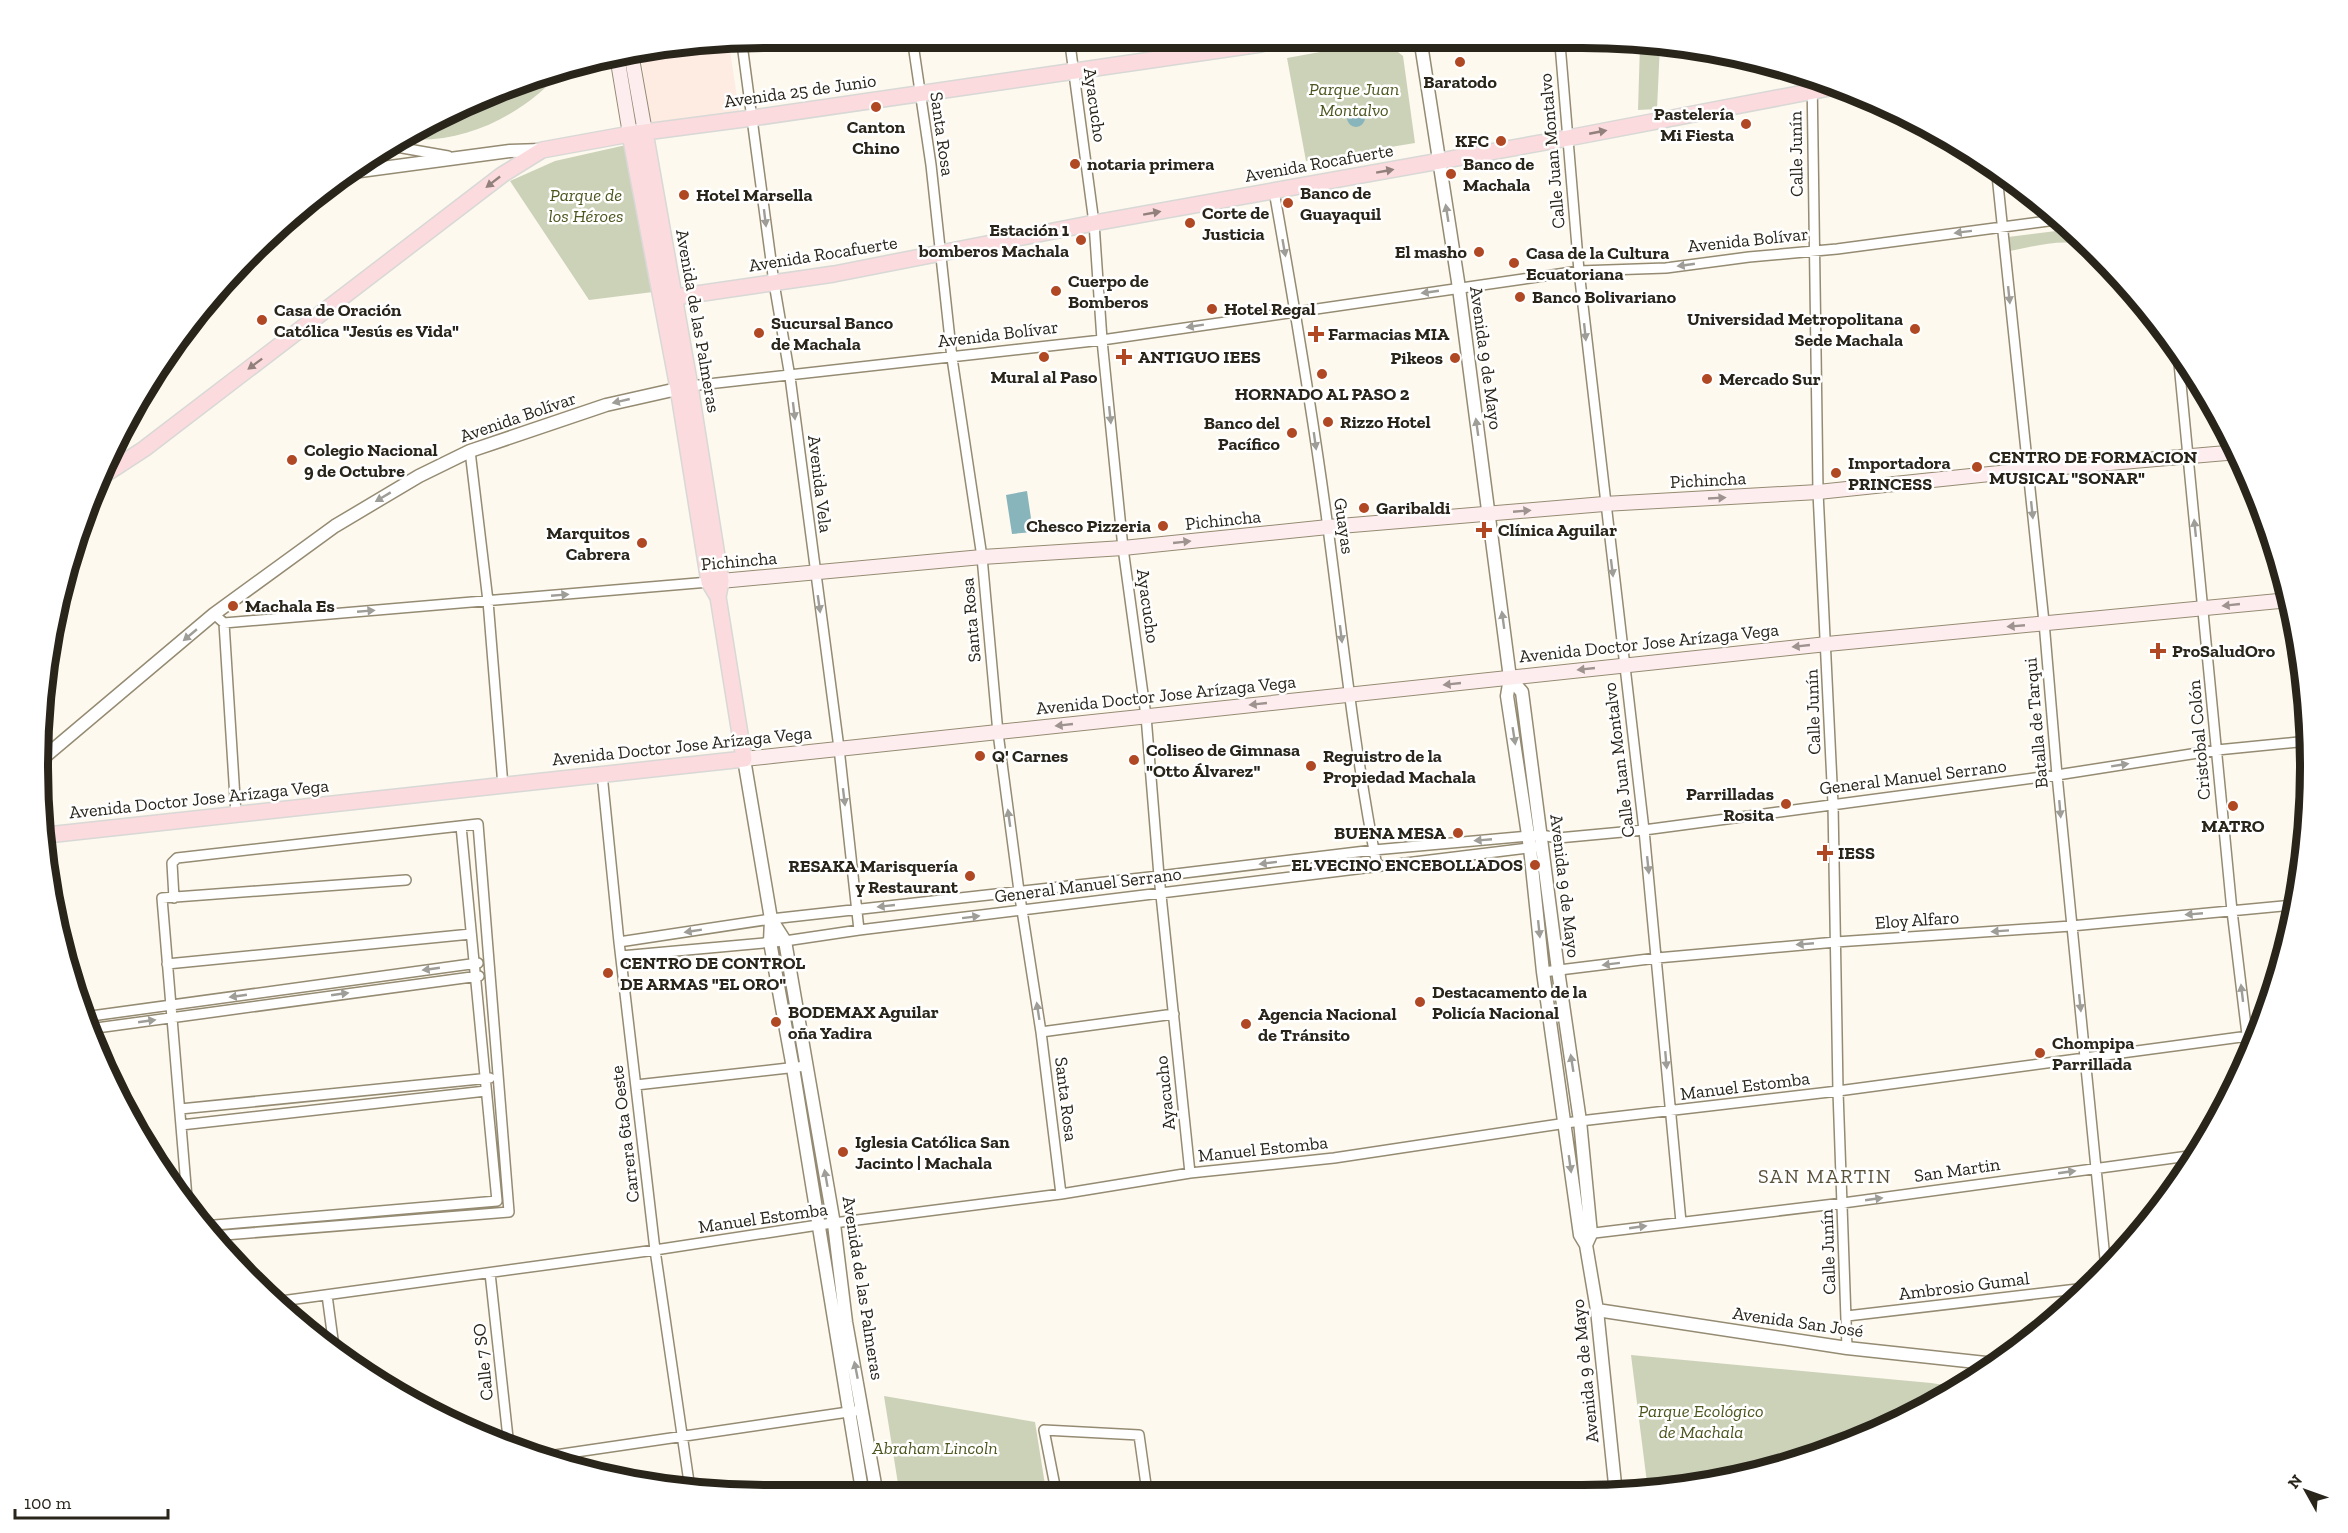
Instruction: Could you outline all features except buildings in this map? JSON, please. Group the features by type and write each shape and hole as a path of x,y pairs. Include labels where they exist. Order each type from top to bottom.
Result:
{"main road":[{"name":"Avenida 25 de Junio","path":"542,150 638,133 1228,48"},
{"name":"Avenida de las Palmeras","path":"632,61 638,133"},
{"name":"Avenida de las Palmeras","path":"619,64 638,133 684,387 744,759"},
{"name":"Avenida Rocafuerte","path":"668,298 774,283 940,254 1094,223 1568,138 1806,84"},
{"path":"113,469 144,449 502,176 542,150"},
{"name":"Pichincha","path":"715,581 982,557 1123,548 1328,527 1604,504 1818,492 2028,470 2228,453"},
{"name":"Avenida Doctor Jose Arízaga Vega","path":"52,834 1624,665 2280,601"}],"street":[{"name":"Santa Rosa","path":"913,48 931,165 952,358 982,557 998,733 1041,1032 1061,1194"},
{"name":"Ayacucho","path":"1071,48 1094,223 1102,340 1123,548 1146,716 1159,876 1190,1173"},
{"name":"Avenida 9 de Mayo","path":"1422,48 1459,288 1510,678 1508,696 1558,970 1580,1121 1586,1238"},
{"name":"Calle Juan Montalvo","path":"1560,48 1579,271 1604,504 1644,830 1681,1222"},
{"name":"Avenida Vela","path":"743,49 774,283 790,377 859,930"},
{"name":"Calle Junín","path":"1811,86 1818,492 1833,804 1838,1091 1847,1348"},
{"path":"401,148 454,157"},
{"name":"Avenida 25 de Junio","path":"369,169 454,157 542,150"},
{"name":"Batalla de Tarqui","path":"1997,180 2044,624 2071,926 2105,1259"},
{"name":"Guayas","path":"1274,191 1296,311 1328,527 1348,694 1377,866"},
{"name":"Avenida Bolívar","path":"49,754 335,526 418,476 470,451 606,405 684,387 790,377 1102,340 1579,271 1666,268 2049,221"},
{"name":"Cristobal Colón","path":"2179,368 2232,911 2251,1027"},
{"path":"470,451 488,601 503,786"},
{"name":"Pichincha","path":"219,618 488,601 715,581"},
{"path":"219,618 236,814"},
{"name":"General Manuel Serrano","path":"621,956 770,942 1377,866 1558,838 1644,830 2057,775 2217,750 2299,742"},
{"name":"Avenida de las Palmeras","path":"744,759 771,919 770,942 834,1224 846,1322 875,1485"},
{"name":"Carrera 6ta Oeste","path":"602,774 655,1250 689,1480"},
{"path":"174,898 172,863 177,858 478,824 509,1212 222,1235"},
{"path":"214,1225 497,1201 461,826"},
{"name":"Avenida 9 de Mayo","path":"1536,841 1543,972 1564,1125 1586,1238 1597,1310 1615,1484"},
{"name":"General Manuel Serrano","path":"619,942 771,919 1374,850 1536,841"},
{"path":"186,1190 162,898 406,880"},
{"name":"Eloy Alfaro","path":"1543,972 1657,958 1836,942 2071,926 2286,906"},
{"name":"Avenida de las Palmeras","path":"771,919 785,940 818,1225 861,1485"},
{"path":"167,964 471,934"},
{"path":"93,1016 489,961"},
{"path":"98,1028 490,974"},
{"path":"1041,1032 1174,1014"},
{"name":"Manuel Estomba","path":"286,1300 655,1250 818,1225 1061,1194 1190,1173 1334,1158 1580,1121 1838,1091 2247,1037"},
{"path":"636,1085 800,1067"},
{"path":"180,1109 499,1077"},
{"path":"181,1125 486,1091"},
{"name":"San Martin","path":"1586,1238 1681,1222 1843,1203 2185,1156"},
{"name":"Calle 7 SO","path":"490,1273 508,1436"},
{"name":"Ambrosio Gumal","path":"1847,1316 2074,1289"},
{"path":"327,1295 333,1340"},
{"name":"Avenida San José","path":"1597,1310 1847,1348 1983,1363"},
{"path":"560,1454 863,1409"},
{"path":"1055,1485 1044,1430 1139,1435 1146,1485"}],"shaded area":[{"path":"730,50 739,111 651,124 641,59 673,54"}],"green space":[{"name":"Parque Juan Montalvo","path":"1342,48 1393,48 1403,56 1415,143 1306,161 1287,58"},
{"path":"1640,51 1660,53 1657,109 1638,110"},
{"path":"552,81 531,100 492,123 450,137 416,140 492,103"},
{"name":"Parque de los Héroes","path":"626,145 653,292 589,300 510,181 555,161"},
{"path":"2060,231 2074,244 2040,245 2010,251 2008,237"},
{"name":"Parque Ecológico de Machala","path":"1631,1355 1947,1385 1899,1411 1812,1447 1767,1461 1722,1471 1647,1481"},
{"name":"Abraham Lincoln","path":"884,1396 1035,1422 1045,1485 898,1485"}],"water":[{"path":"1352,109 1360,109 1365,114 1363,125 1352,127 1347,122 1347,114"},
{"path":"1027,491 1033,532 1012,534 1006,495"}],"place":[{"name":"Baratodo","path":"1460,62"},
{"name":"Canton Chino","path":"876,107"},
{"name":"Pastelería Mi Fiesta","path":"1746,124"},
{"name":"KFC","path":"1501,141"},
{"name":"notaria primera","path":"1075,164"},
{"name":"Banco de Machala","path":"1451,174"},
{"name":"Hotel Marsella","path":"684,195"},
{"name":"Banco de Guayaquil","path":"1288,203"},
{"name":"Corte de Justicia","path":"1190,223"},
{"name":"Estación 1 bomberos Machala","path":"1081,240"},
{"name":"El masho","path":"1479,252"},
{"name":"Casa de la Cultura Ecuatoriana","path":"1514,263"},
{"name":"Cuerpo de Bomberos","path":"1056,291"},
{"name":"Banco Bolivariano","path":"1520,297"},
{"name":"Hotel Regal","path":"1212,309"},
{"name":"Casa de Oración Católica \"Jesús es Vida\"","path":"262,320"},
{"name":"Universidad Metropolitana Sede Machala","path":"1915,329"},
{"name":"Sucursal Banco de Machala","path":"759,333"},
{"name":"Farmacias MIA","path":"1316,334"},
{"name":"Mural al Paso","path":"1044,357"},
{"name":"ANTIGUO IEES","path":"1124,357"},
{"name":"Pikeos","path":"1455,358"},
{"name":"HORNADO AL PASO 2","path":"1322,374"},
{"name":"Mercado Sur","path":"1707,379"},
{"name":"Rizzo Hotel","path":"1328,422"},
{"name":"Banco del Pacífico","path":"1292,433"},
{"name":"Colegio Nacional 9 de Octubre","path":"292,460"},
{"name":"CENTRO DE FORMACION MUSICAL \"SONAR\"","path":"1977,467"},
{"name":"Importadora PRINCESS","path":"1836,473"},
{"name":"Garibaldi","path":"1364,508"},
{"name":"Chesco Pizzeria","path":"1163,526"},
{"name":"Clínica Aguilar","path":"1484,530"},
{"name":"Marquitos Cabrera","path":"642,543"},
{"name":"Machala Es","path":"233,606"},
{"name":"ProSaludOro","path":"2158,651"},
{"name":"Q' Carnes","path":"980,756"},
{"name":"Coliseo de Gimnasa \"Otto Álvarez\"","path":"1134,760"},
{"name":"Reguistro de la Propiedad Machala","path":"1311,766"},
{"name":"Parrilladas Rosita","path":"1786,804"},
{"name":"MATRO","path":"2233,806"},
{"name":"BUENA MESA","path":"1458,833"},
{"name":"IESS","path":"1825,853"},
{"name":"EL VECINO ENCEBOLLADOS","path":"1535,865"},
{"name":"RESAKA Marisquería y Restaurant","path":"970,876"},
{"name":"CENTRO DE CONTROL DE ARMAS \"EL ORO\"","path":"608,973"},
{"name":"Destacamento de la Policía Nacional","path":"1420,1002"},
{"name":"BODEMAX Aguilar oña Yadira","path":"776,1022"},
{"name":"Agencia Nacional de Tránsito","path":"1246,1024"},
{"name":"Chompipa Parrillada","path":"2040,1053"},
{"name":"Iglesia Católica San Jacinto | Machala","path":"843,1152"}],"district":[{"name":"SAN MARTIN","path":"1825,1176"}]}
